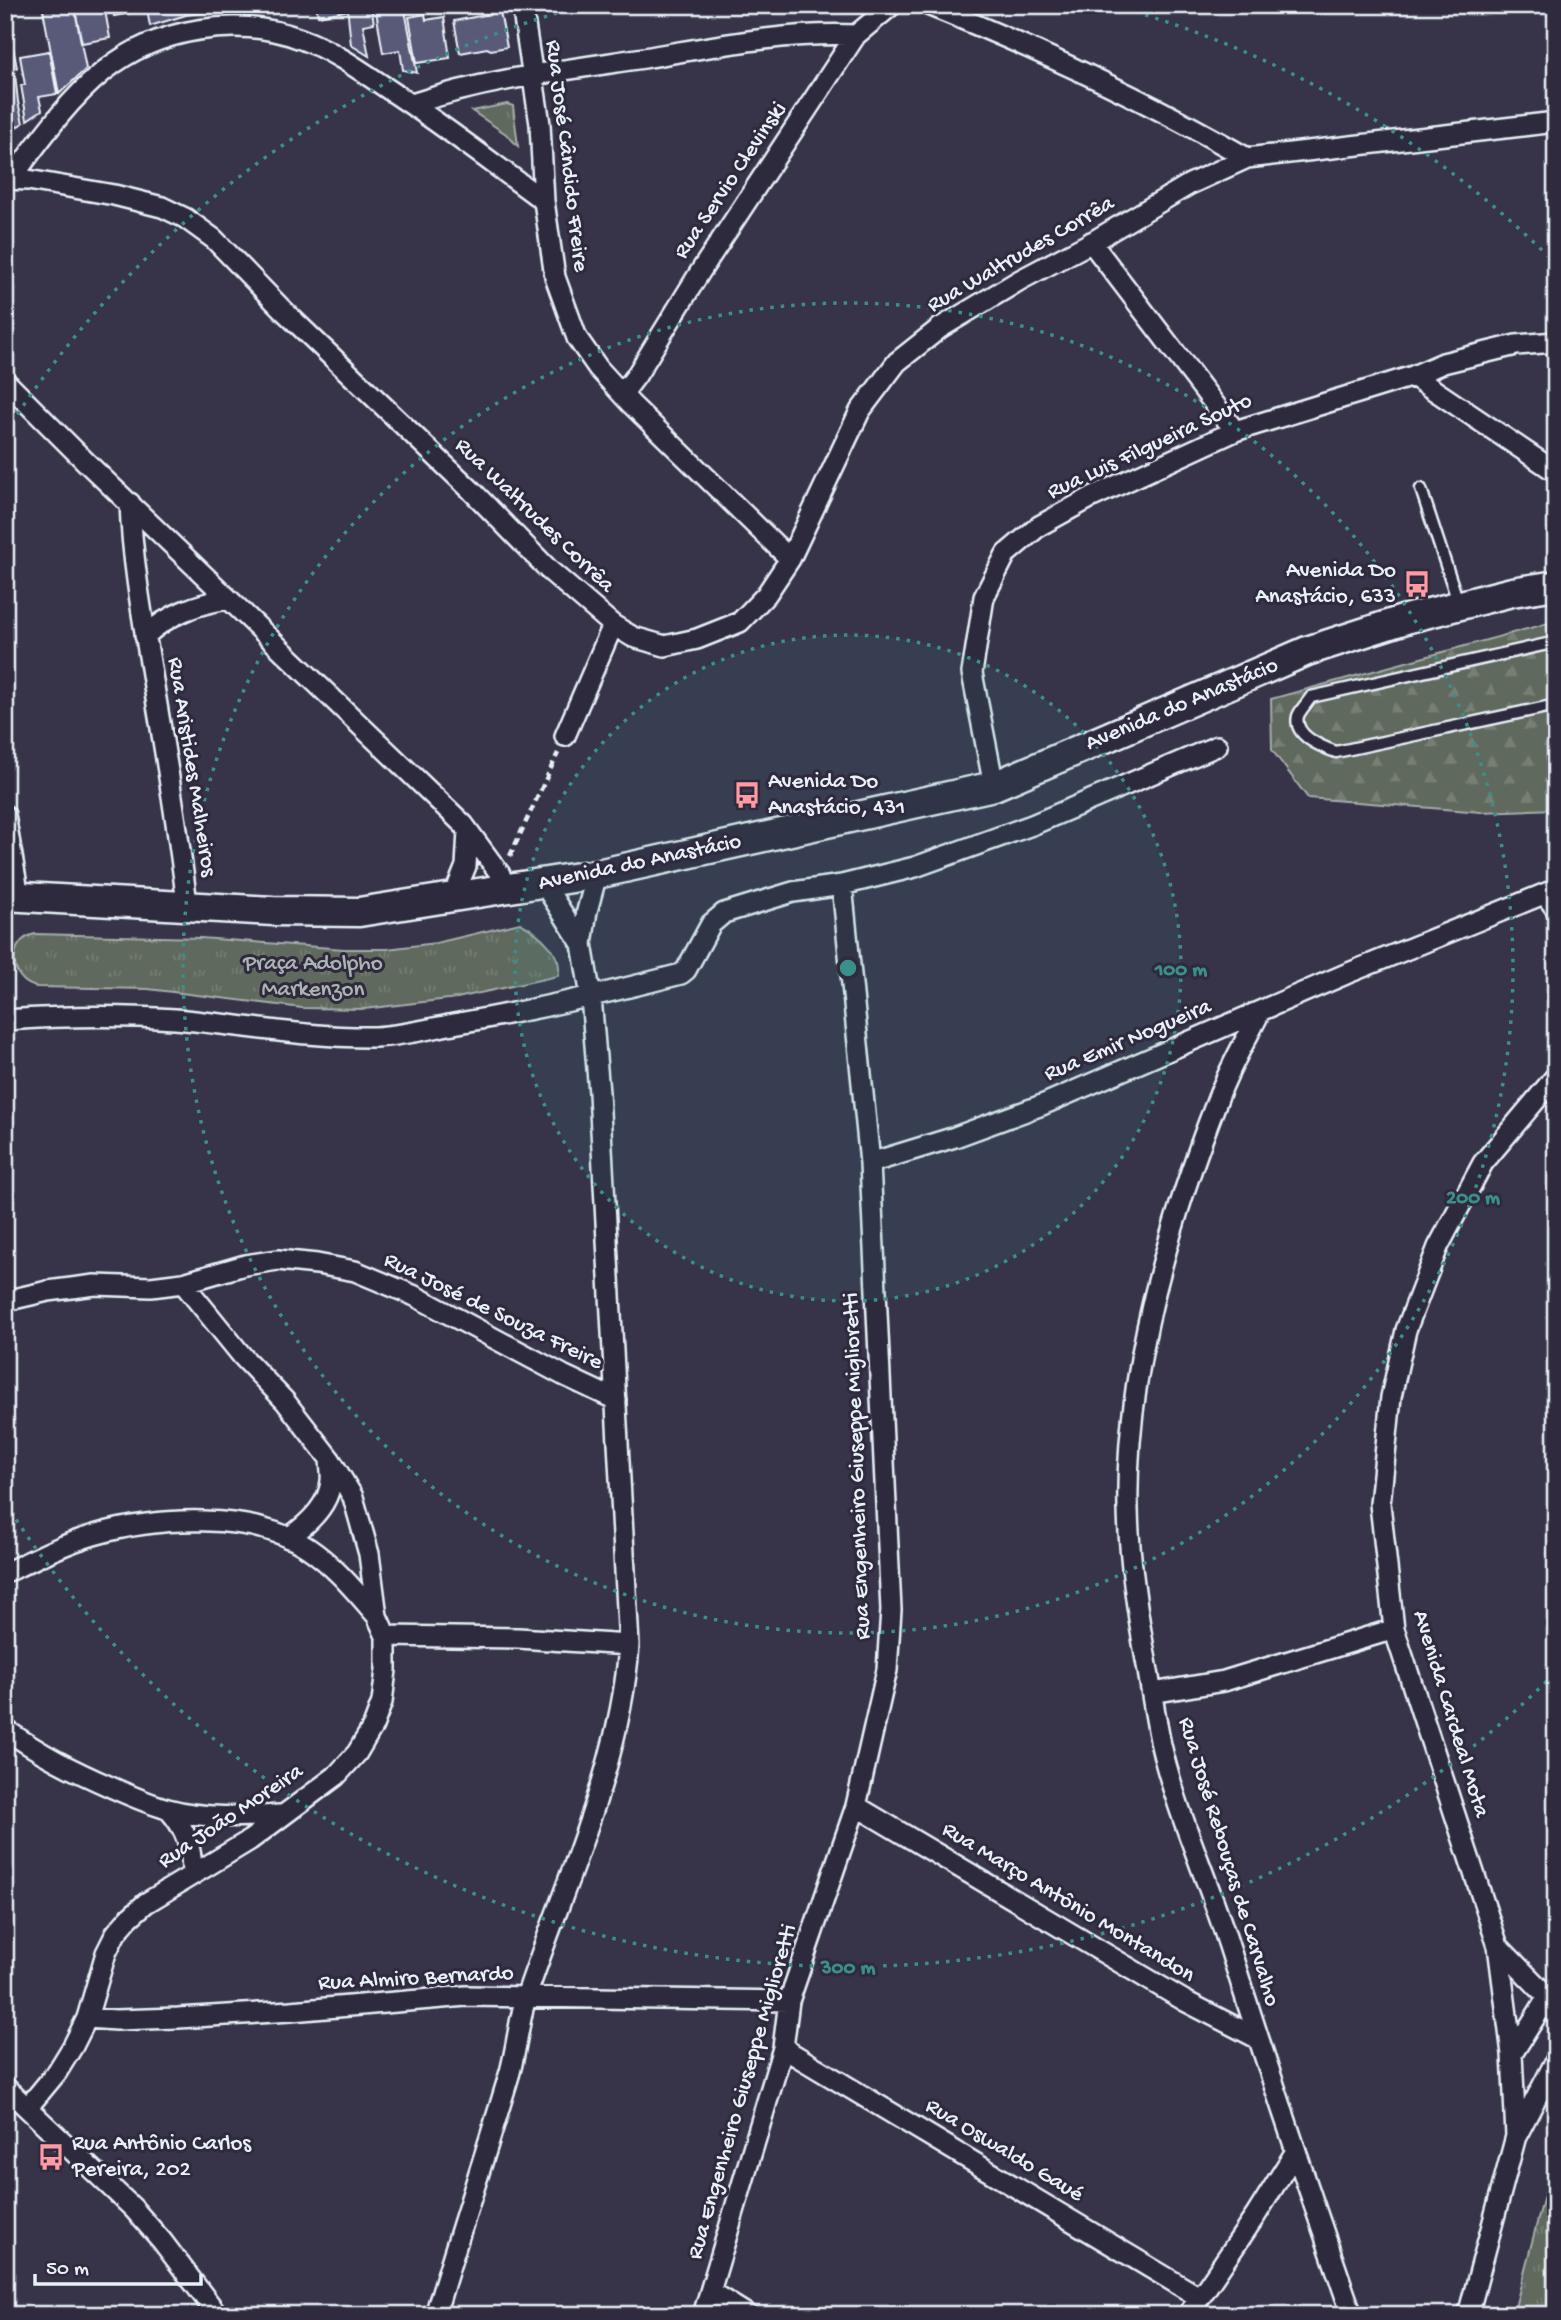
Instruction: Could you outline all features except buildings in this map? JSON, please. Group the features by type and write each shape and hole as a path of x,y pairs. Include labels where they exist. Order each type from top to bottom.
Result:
{"main road":[{"name":"Avenida do Anastácio","path":"10,899 273,911 359,912 453,898 502,882 544,884 597,874 994,786 1307,650 1409,618 1512,592 1556,585"}],"street":[{"name":"Rua José Cândido Freire","path":"522,5 540,124 544,201 555,277 578,338 598,368 648,421 790,559"},
{"name":"Rua Servio Clevinski","path":"622,393 636,376 699,272 856,35 892,5"},
{"path":"929,5 1123,93 1204,133 1247,158 1556,122"},
{"path":"8,179 57,116 107,69 140,49 168,38 228,26 271,30 323,48 412,104 544,201"},
{"path":"412,104 531,76 763,38 819,34 856,35"},
{"name":"Rua Waltrudes Corrêa","path":"8,179 114,195 162,207 185,218 214,239 549,570 613,625 633,637 665,646 697,639 740,622 766,595 790,559 860,411 897,362 940,328 1020,280 1190,184 1247,158"},
{"path":"1091,242 1236,430"},
{"name":"Rua Luis Filgueira Souto","path":"994,786 972,673 984,597 1006,554 1039,526 1091,497 1236,430 1413,376 1443,363 1517,345 1556,342"},
{"path":"1413,376 1556,472"},
{"path":"5,381 468,831 502,882"},
{"name":"Rua Aristides Malheiros","path":"130,503 132,540 145,636 179,837 187,905"},
{"name":"Rua Aristides Malheiros","path":"145,636 172,615 199,605 228,599"},
{"path":"565,736 613,625"},
{"path":"5,1020 69,1016 174,1019 317,1035 377,1037 591,997 681,974 687,970 711,924 724,913 793,892 842,885 915,867 990,841 1217,747"},
{"path":"5,815 10,899"},
{"path":"453,898 466,866 468,831"},
{"path":"435,2315 517,2047 526,1997 577,1855 618,1726 627,1683 629,1645 600,1107 591,997 582,944 597,874"},
{"path":"544,884 582,944"},
{"name":"Rua Engenheiro Giuseppe Miglioretti","path":"703,2315 783,2048 789,2001 856,1807 887,1670 891,1610 870,1163 842,885"},
{"path":"1548,891 1556,913"},
{"name":"Rua Emir Nogueira","path":"870,1163 955,1137 1042,1105 1548,891"},
{"name":"Rua José Rebouças de Carvalho","path":"1260,1012 1219,1095 1184,1194 1163,1266 1136,1380 1128,1506 1138,1616 1161,1746 1352,2315"},
{"name":"Avenida Cardeal Mota","path":"1468,2315 1516,2136 1512,2054 1498,1945 1394,1629 1380,1504 1391,1396 1406,1330 1438,1247 1483,1163 1556,1076"},
{"name":"Rua José de Souza Freire","path":"183,1283 245,1265 278,1260 355,1271 435,1305 564,1376 616,1400"},
{"path":"5,1301 48,1291 95,1285 151,1287 183,1283"},
{"name":"Rua João Moreira","path":"27,2107 57,2072 87,2018 106,1953 117,1933 146,1903 239,1847 336,1776 357,1753 383,1702 386,1636 377,1616 369,1554 353,1497 330,1458 285,1401 220,1330 183,1283"},
{"path":"288,1538 302,1529 326,1500 331,1482 330,1458"},
{"path":"5,1573 94,1535 169,1522 216,1521 277,1532 307,1547 335,1569 377,1616"},
{"path":"1152,1693 1224,1681 1394,1629"},
{"path":"386,1636 518,1638 629,1645"},
{"path":"5,1729 41,1755 142,1801 169,1810 205,1815 280,1815"},
{"name":"Rua Março Antônio Montandon","path":"856,1807 1185,2001 1257,2038"},
{"path":"169,1810 181,1824 188,1840 192,1873"},
{"name":"Avenida Cardeal Mota","path":"1498,1945 1553,2002"},
{"name":"Rua Almiro Bernardo","path":"87,2018 163,2019 466,1996 789,2001"},
{"path":"1512,2054 1553,2002"},
{"name":"Rua Oswaldo Gaué","path":"783,2048 1199,2297"},
{"path":"1516,2136 1556,2060"},
{"path":"5,2087 133,2207 218,2315"},
{"path":"1188,2315 1296,2151"},
{"path":"711,2292 748,2315"}],"lane":[{"path":"1421,489 1459,605"},
{"path":"1556,642 1311,697 1298,715 1299,727 1315,744 1336,752 1556,705"}],"path":[{"path":"502,882 565,736"}],"green space":[{"path":"507,104 513,106 518,146 506,134 472,111"},
{"path":"1556,621 1556,809 1481,812 1308,798 1272,750 1271,699"},
{"name":"Praça Adolpho Markenzon","path":"520,923 534,932 554,952 559,968 558,976 457,998 364,1009 302,1008 148,989 37,987 28,984 21,977 16,970 15,961 19,944 35,934 201,938 344,949 387,949 436,943"},
{"path":"1556,2150 1556,2315 1513,2315"}],"place":[{"name":"Avenida Do Anastácio, 633","path":"1417,584"},
{"name":"Avenida Do Anastácio, 431","path":"747,795"},
{"name":"Rua Antônio Carlos Pereira, 202","path":"51,2157"}]}
